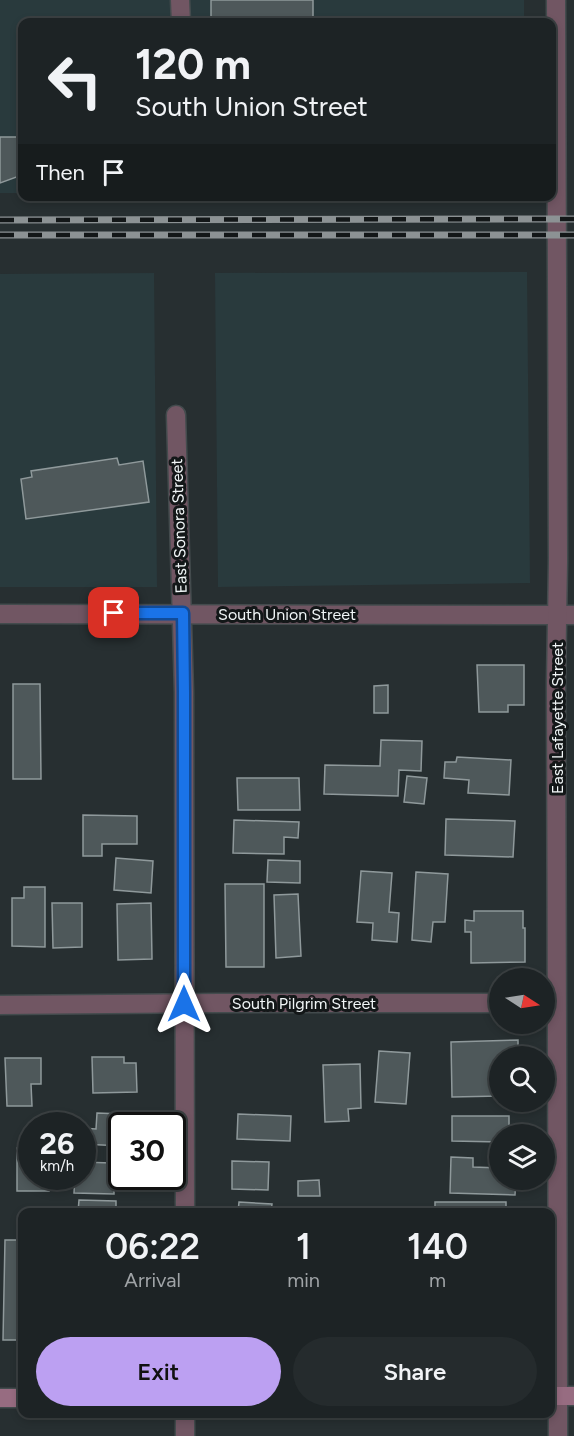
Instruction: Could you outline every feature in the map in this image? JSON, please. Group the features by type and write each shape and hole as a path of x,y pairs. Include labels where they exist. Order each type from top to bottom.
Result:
{"main road":[{"path":"0,1398 18,1398"}],"street":[{"path":"180,0 181,18"},
{"name":"East Lafayette Street","path":"552,968 556,683 566,615 556,0"},
{"name":"East Sonora Street","path":"176,415 184,692 184,1208"},
{"name":"South Union Street","path":"0,614 566,615"},
{"name":"South Pilgrim Street","path":"0,1005 489,1003"},
{"name":"East Lafayette Street","path":"552,1034 561,1396 558,1436"},
{"path":"185,1418 185,1436"}],"shaded area":[{"path":"0,0 524,0 524,18 18,18 18,193 0,193"},
{"path":"527,272 530,583 218,587 215,273"},
{"path":"154,273 157,587 0,587 0,274"}],"building":[{"path":"211,0 313,0 313,18 211,18"},
{"path":"0,137 18,137 18,176 0,183"},
{"path":"117,458 119,465 143,461 149,502 26,519 21,479 32,477 31,471"},
{"path":"477,665 524,665 524,705 508,705 508,712 479,712"},
{"path":"13,684 40,684 41,779 13,779"},
{"path":"388,685 388,713 374,713 374,686"},
{"path":"381,740 422,741 421,771 399,770 398,796 324,794 325,765 380,766"},
{"path":"457,757 511,760 509,795 468,793 469,780 444,778 445,762 456,762"},
{"path":"407,776 427,778 424,804 404,802"},
{"path":"237,778 299,778 300,810 238,810"},
{"path":"83,815 137,816 137,844 102,844 102,856 83,856"},
{"path":"446,819 515,821 513,857 445,855"},
{"path":"234,820 299,822 298,838 284,837 284,854 233,853"},
{"path":"116,858 153,861 151,893 114,890"},
{"path":"268,860 300,861 300,883 267,882"},
{"path":"361,871 392,873 389,912 399,913 397,942 372,940 373,923 357,922"},
{"path":"416,872 448,874 445,922 433,922 431,942 412,940"},
{"path":"225,884 264,884 264,967 226,967"},
{"path":"24,887 45,887 45,947 12,946 12,898 24,898"},
{"path":"298,894 301,956 276,958 274,895"},
{"path":"52,903 82,903 82,947 53,948"},
{"path":"151,903 152,959 118,960 117,904"},
{"path":"474,911 523,911 525,962 471,963 471,932 465,932 465,920 474,921"},
{"path":"518,1040 518,1046 489,1046 489,1096 452,1097 451,1042"},
{"path":"379,1051 410,1053 406,1104 375,1102"},
{"path":"92,1057 124,1057 124,1063 136,1063 137,1092 93,1093"},
{"path":"5,1058 41,1058 41,1084 31,1084 32,1106 7,1106"},
{"path":"360,1064 361,1108 348,1109 349,1121 325,1122 323,1065"},
{"path":"97,1113 108,1113 108,1145 96,1145"},
{"path":"238,1114 291,1116 290,1141 237,1139"},
{"path":"452,1116 509,1116 509,1124 489,1124 489,1142 452,1141"},
{"path":"17,1148 18,1190 49,1191 17,1191"},
{"path":"451,1157 473,1158 473,1167 489,1168 489,1190 515,1190 515,1195 450,1193"},
{"path":"232,1161 269,1162 268,1190 232,1189"},
{"path":"96,1162 108,1163 108,1190 114,1190 114,1194 74,1193 74,1190 96,1190"},
{"path":"319,1180 320,1196 298,1196 298,1181"},
{"path":"79,1200 116,1201 116,1208 78,1208"},
{"path":"239,1202 272,1204 272,1208 238,1208"},
{"path":"435,1202 506,1202 506,1208 435,1208"},
{"path":"5,1240 18,1240 18,1340 3,1340"}],"railway":[{"path":"0,220 574,219"},
{"path":"0,235 574,235"}],"route":[{"path":"114,613 183,613 184,1004"}]}
